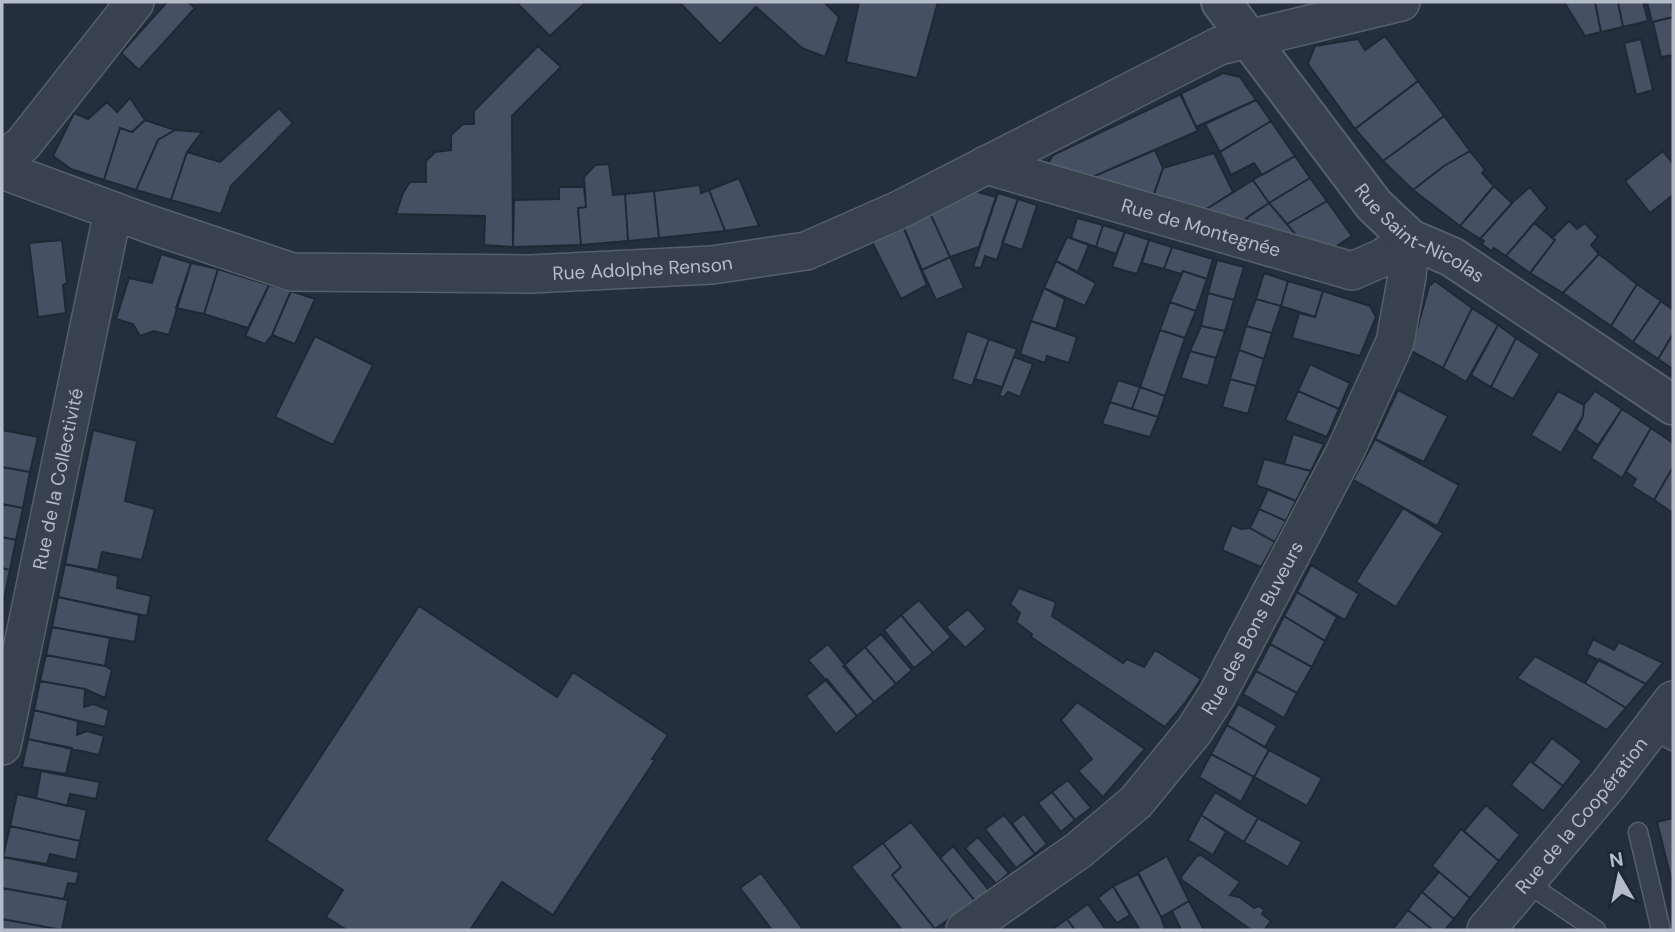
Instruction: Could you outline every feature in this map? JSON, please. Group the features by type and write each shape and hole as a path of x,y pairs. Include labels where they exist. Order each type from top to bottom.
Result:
{"street":[{"path":"2,161 23,144 135,2"},
{"name":"Rue Saint-Nicolas","path":"1221,2 1374,205 1410,239 1452,257 1673,405"},
{"name":"Rue Adolphe Renson","path":"2,170 292,272 531,274 712,265 806,251 899,210 1219,46 1401,2"},
{"name":"Rue de Montegnée","path":"986,165 1352,271 1382,258 1410,239"},
{"name":"Rue de la Collectivité","path":"2,746 113,211"},
{"name":"Rue des Bons Buveurs","path":"965,930 1079,850 1136,802 1188,739 1212,704 1345,452 1395,342 1407,276 1410,239"},
{"name":"Rue de la Coopération","path":"1486,930 1662,735 1673,700"}],"lane":[{"path":"1638,832 1661,930"},
{"path":"1527,883 1596,930"}],"building":[{"path":"167,2 188,2 195,8 139,70 121,53"},
{"path":"586,2 550,36 518,4"},
{"path":"679,2 824,2 839,17 825,57 802,48 756,7 720,44"},
{"path":"859,2 938,2 917,78 846,62"},
{"path":"1564,2 1595,2 1601,32 1585,36"},
{"path":"1595,2 1618,2 1623,27 1601,32"},
{"path":"1618,2 1643,2 1648,21 1623,27"},
{"path":"1647,2 1671,2 1673,17 1652,22"},
{"path":"1673,17 1673,55 1661,57 1653,22"},
{"path":"1385,36 1418,81 1355,129 1308,64 1315,46 1358,39 1365,50"},
{"path":"1641,39 1653,90 1636,95 1624,43"},
{"path":"538,46 561,67 512,116 513,247 484,245 485,216 396,214 410,182 426,182 426,161 435,152 451,150 451,135 463,124 474,124 474,111"},
{"path":"1223,73 1240,77 1256,100 1196,127 1180,94"},
{"path":"1418,81 1444,116 1383,161 1355,129"},
{"path":"1181,94 1198,131 1090,178 1048,163 1053,155"},
{"path":"130,98 145,120 132,132 120,128 104,180 71,169 53,156 74,113 88,119 107,102 117,112"},
{"path":"1256,100 1271,121 1220,152 1205,124"},
{"path":"279,108 293,123 231,186 221,214 171,200 187,152 220,162"},
{"path":"1444,116 1470,151 1444,166 1413,190 1383,161"},
{"path":"145,120 175,130 158,140 136,190 104,180 120,128 132,132"},
{"path":"1271,121 1295,156 1262,175 1254,163 1231,175 1220,152"},
{"path":"175,130 202,132 187,152 171,200 136,190 158,140"},
{"path":"1155,150 1163,168 1153,197 1090,178"},
{"path":"1470,151 1485,170 1482,173 1494,186 1460,226 1413,190 1444,166"},
{"path":"1663,151 1673,164 1673,195 1650,213 1625,181"},
{"path":"1214,153 1233,192 1200,213 1153,197 1163,168"},
{"path":"1295,156 1310,178 1269,203 1253,180"},
{"path":"609,164 613,195 625,194 628,241 581,245 578,208 586,207 584,177 595,165"},
{"path":"739,178 759,226 725,231 709,190"},
{"path":"1310,178 1327,201 1287,224 1269,203"},
{"path":"1253,180 1269,203 1242,221 1200,213"},
{"path":"700,185 701,193 709,190 725,231 659,238 654,191"},
{"path":"1494,186 1512,203 1480,239 1460,226"},
{"path":"559,187 584,187 586,207 578,208 581,245 513,247 514,200 559,199"},
{"path":"1530,187 1547,208 1506,256 1494,248 1491,251 1480,239"},
{"path":"654,191 659,238 628,241 625,194"},
{"path":"974,191 996,197 979,247 950,257 930,213"},
{"path":"998,193 1018,199 997,260 985,256 981,268 973,267"},
{"path":"1018,199 1037,205 1022,250 1002,243"},
{"path":"1327,201 1352,236 1332,249 1300,240 1287,224"},
{"path":"1269,203 1300,240 1245,223 1249,216"},
{"path":"930,213 950,257 922,270 903,226"},
{"path":"1077,218 1103,225 1096,247 1071,238"},
{"path":"1569,221 1577,229 1585,223 1598,237 1591,245 1599,254 1563,293 1530,273 1555,240 1552,238"},
{"path":"1534,223 1555,240 1530,273 1506,256"},
{"path":"1103,225 1125,232 1116,254 1096,247"},
{"path":"903,226 927,285 901,299 872,242"},
{"path":"1125,232 1149,240 1137,274 1112,267"},
{"path":"1067,237 1089,245 1078,272 1056,261"},
{"path":"62,240 67,283 63,285 66,313 38,317 29,243"},
{"path":"1149,240 1172,247 1164,269 1142,263"},
{"path":"1172,247 1213,259 1207,279 1183,271 1181,274 1164,269"},
{"path":"161,254 191,263 169,335 154,331 140,336 133,324 116,319 129,278 152,283"},
{"path":"1599,254 1637,284 1611,326 1563,293"},
{"path":"950,257 964,288 936,300 922,270"},
{"path":"1217,260 1244,267 1234,300 1208,293"},
{"path":"1056,261 1096,283 1085,306 1044,288"},
{"path":"191,263 218,269 204,314 176,308"},
{"path":"218,269 269,285 248,328 204,314"},
{"path":"1183,271 1207,279 1196,311 1170,302"},
{"path":"1264,273 1288,281 1281,306 1256,299"},
{"path":"1288,281 1323,291 1315,317 1281,306"},
{"path":"1435,281 1472,308 1443,368 1411,351 1429,286"},
{"path":"1637,284 1661,301 1633,342 1611,326"},
{"path":"269,285 291,291 272,335 265,344 245,336"},
{"path":"1044,288 1065,299 1056,329 1031,321"},
{"path":"291,291 315,299 295,344 272,335"},
{"path":"1323,291 1370,306 1376,317 1360,356 1292,338 1299,313 1315,317"},
{"path":"1208,293 1234,300 1225,331 1201,326"},
{"path":"1256,299 1281,306 1272,333 1246,326"},
{"path":"1661,301 1673,310 1673,334 1658,359 1633,342"},
{"path":"1170,302 1196,311 1185,338 1160,330"},
{"path":"1472,308 1498,325 1466,382 1443,368"},
{"path":"1031,321 1077,337 1069,363 1047,356 1045,363 1020,354"},
{"path":"1498,325 1516,338 1491,387 1471,375"},
{"path":"1201,326 1225,331 1216,358 1190,351"},
{"path":"1246,326 1272,333 1264,359 1239,350"},
{"path":"1160,330 1185,338 1165,396 1140,387"},
{"path":"967,331 989,339 972,386 952,379"},
{"path":"1673,334 1673,369 1658,359"},
{"path":"315,336 373,365 333,445 275,417"},
{"path":"1516,338 1540,354 1513,399 1491,387"},
{"path":"989,339 1017,349 1002,387 975,379"},
{"path":"1239,350 1264,359 1256,386 1230,379"},
{"path":"1190,351 1216,358 1208,386 1181,378"},
{"path":"1014,357 1033,364 1020,397 1008,392 1004,397 999,396"},
{"path":"1310,364 1350,383 1339,409 1298,391"},
{"path":"1230,379 1256,386 1248,414 1222,407"},
{"path":"1118,380 1140,387 1132,409 1110,402"},
{"path":"1140,387 1165,396 1158,417 1132,409"},
{"path":"1398,390 1448,416 1424,462 1375,439"},
{"path":"1298,391 1339,409 1327,437 1285,420"},
{"path":"1558,391 1584,405 1583,416 1561,453 1531,435"},
{"path":"1595,391 1622,409 1598,445 1576,430 1583,416 1584,405"},
{"path":"1110,402 1158,417 1150,437 1102,424"},
{"path":"1622,409 1651,428 1622,478 1591,458"},
{"path":"1651,428 1673,443 1673,467 1654,500 1632,486 1636,479 1626,472"},
{"path":"2,430 38,437 30,472 2,467"},
{"path":"93,430 137,441 125,501 155,509 142,560 102,552 98,570 65,564"},
{"path":"1293,434 1324,444 1311,471 1284,464"},
{"path":"1375,439 1459,485 1437,526 1353,480"},
{"path":"1264,459 1311,471 1296,501 1256,485"},
{"path":"2,467 30,472 23,508 2,504"},
{"path":"1673,467 1673,513 1654,500"},
{"path":"1268,489 1296,501 1286,521 1259,509"},
{"path":"2,504 23,508 16,540 2,537"},
{"path":"1403,508 1443,533 1396,607 1356,582"},
{"path":"1259,509 1286,521 1275,542 1250,528"},
{"path":"1232,525 1241,529 1250,528 1275,542 1261,567 1222,550"},
{"path":"2,537 16,540 10,570 2,568"},
{"path":"65,564 118,576 117,588 151,596 147,616 58,597"},
{"path":"1311,565 1359,594 1345,620 1297,592"},
{"path":"2,568 10,570 4,599 2,598"},
{"path":"1019,588 1056,602 1052,616 1123,663 1127,659 1144,667 1155,650 1201,679 1165,727 1031,637 1032,634 1016,622 1020,613 1010,604"},
{"path":"1297,592 1337,617 1325,641 1284,616"},
{"path":"58,597 139,615 135,642 52,627"},
{"path":"919,600 951,637 933,653 901,615"},
{"path":"419,606 557,697 573,672 668,735 652,759 655,760 553,915 502,882 470,930 347,930 326,917 343,890 266,840"},
{"path":"968,609 986,629 965,648 946,627"},
{"path":"901,615 933,653 914,668 884,630"},
{"path":"1284,616 1325,641 1312,667 1270,644"},
{"path":"52,627 110,638 105,666 46,655"},
{"path":"881,634 912,670 896,684 865,647"},
{"path":"1593,639 1614,650 1619,642 1663,663 1646,684 1586,654"},
{"path":"828,644 874,702 857,716 808,660"},
{"path":"1270,644 1312,667 1297,693 1256,671"},
{"path":"865,647 896,684 874,702 843,666"},
{"path":"46,655 105,666 112,670 105,698 85,689 40,681"},
{"path":"1535,656 1626,708 1607,730 1517,678"},
{"path":"1599,659 1646,684 1626,708 1585,683"},
{"path":"1256,671 1297,693 1284,718 1243,694"},
{"path":"827,679 857,716 836,734 806,696"},
{"path":"40,681 85,689 84,707 93,704 109,710 105,727 34,710"},
{"path":"1077,702 1145,749 1103,797 1078,771 1092,759 1061,720"},
{"path":"1238,704 1277,726 1265,747 1227,725"},
{"path":"34,710 78,721 77,735 87,731 104,736 99,755 28,739"},
{"path":"1227,725 1269,750 1254,777 1211,754"},
{"path":"1552,738 1582,761 1563,786 1533,763"},
{"path":"28,739 72,748 66,774 22,767"},
{"path":"1269,750 1322,778 1307,806 1254,777"},
{"path":"1211,754 1254,777 1241,802 1199,777"},
{"path":"1530,761 1563,786 1543,811 1511,785"},
{"path":"41,771 100,782 96,799 70,794 67,806 36,798"},
{"path":"1068,780 1091,808 1075,820 1052,792"},
{"path":"1052,792 1075,820 1061,832 1038,803"},
{"path":"1215,792 1258,818 1244,842 1201,815"},
{"path":"17,794 87,810 80,841 10,826"},
{"path":"1486,805 1520,835 1499,861 1464,831"},
{"path":"1024,814 1047,844 1035,854 1012,823"},
{"path":"1004,815 1035,854 1016,868 985,829"},
{"path":"1201,815 1226,832 1213,855 1188,840"},
{"path":"1258,818 1302,842 1288,867 1244,842"},
{"path":"1673,818 1673,886 1657,822"},
{"path":"911,822 975,901 935,929 892,875 901,867 883,843"},
{"path":"10,826 80,841 76,860 50,854 47,864 3,857"},
{"path":"1461,829 1499,861 1470,898 1432,866"},
{"path":"978,837 1009,873 996,884 965,848"},
{"path":"883,843 901,867 892,875 935,929 902,930 851,867"},
{"path":"953,846 989,890 975,901 940,858"},
{"path":"1201,855 1240,882 1230,895 1239,897 1254,908 1260,906 1264,910 1262,914 1271,921 1264,930 1251,930 1182,880 1181,877 1197,856"},
{"path":"1167,856 1189,901 1161,917 1138,872"},
{"path":"3,857 79,872 76,884 68,883 64,899 2,888"},
{"path":"1439,872 1470,898 1454,919 1422,892"},
{"path":"761,873 802,928 800,930 772,930 740,888"},
{"path":"1138,874 1161,917 1165,928 1162,930 1140,930 1113,886"},
{"path":"1113,886 1130,915 1117,923 1098,898"},
{"path":"2,888 68,900 62,930 2,919"},
{"path":"1422,892 1454,919 1445,930 1433,930 1408,910"},
{"path":"1189,901 1204,930 1181,930 1172,911"},
{"path":"1088,904 1106,930 1075,930 1067,919"},
{"path":"1408,910 1433,930 1393,929"},
{"path":"2,919 62,930 2,930"},
{"path":"1067,919 1075,930 1051,930"}]}
